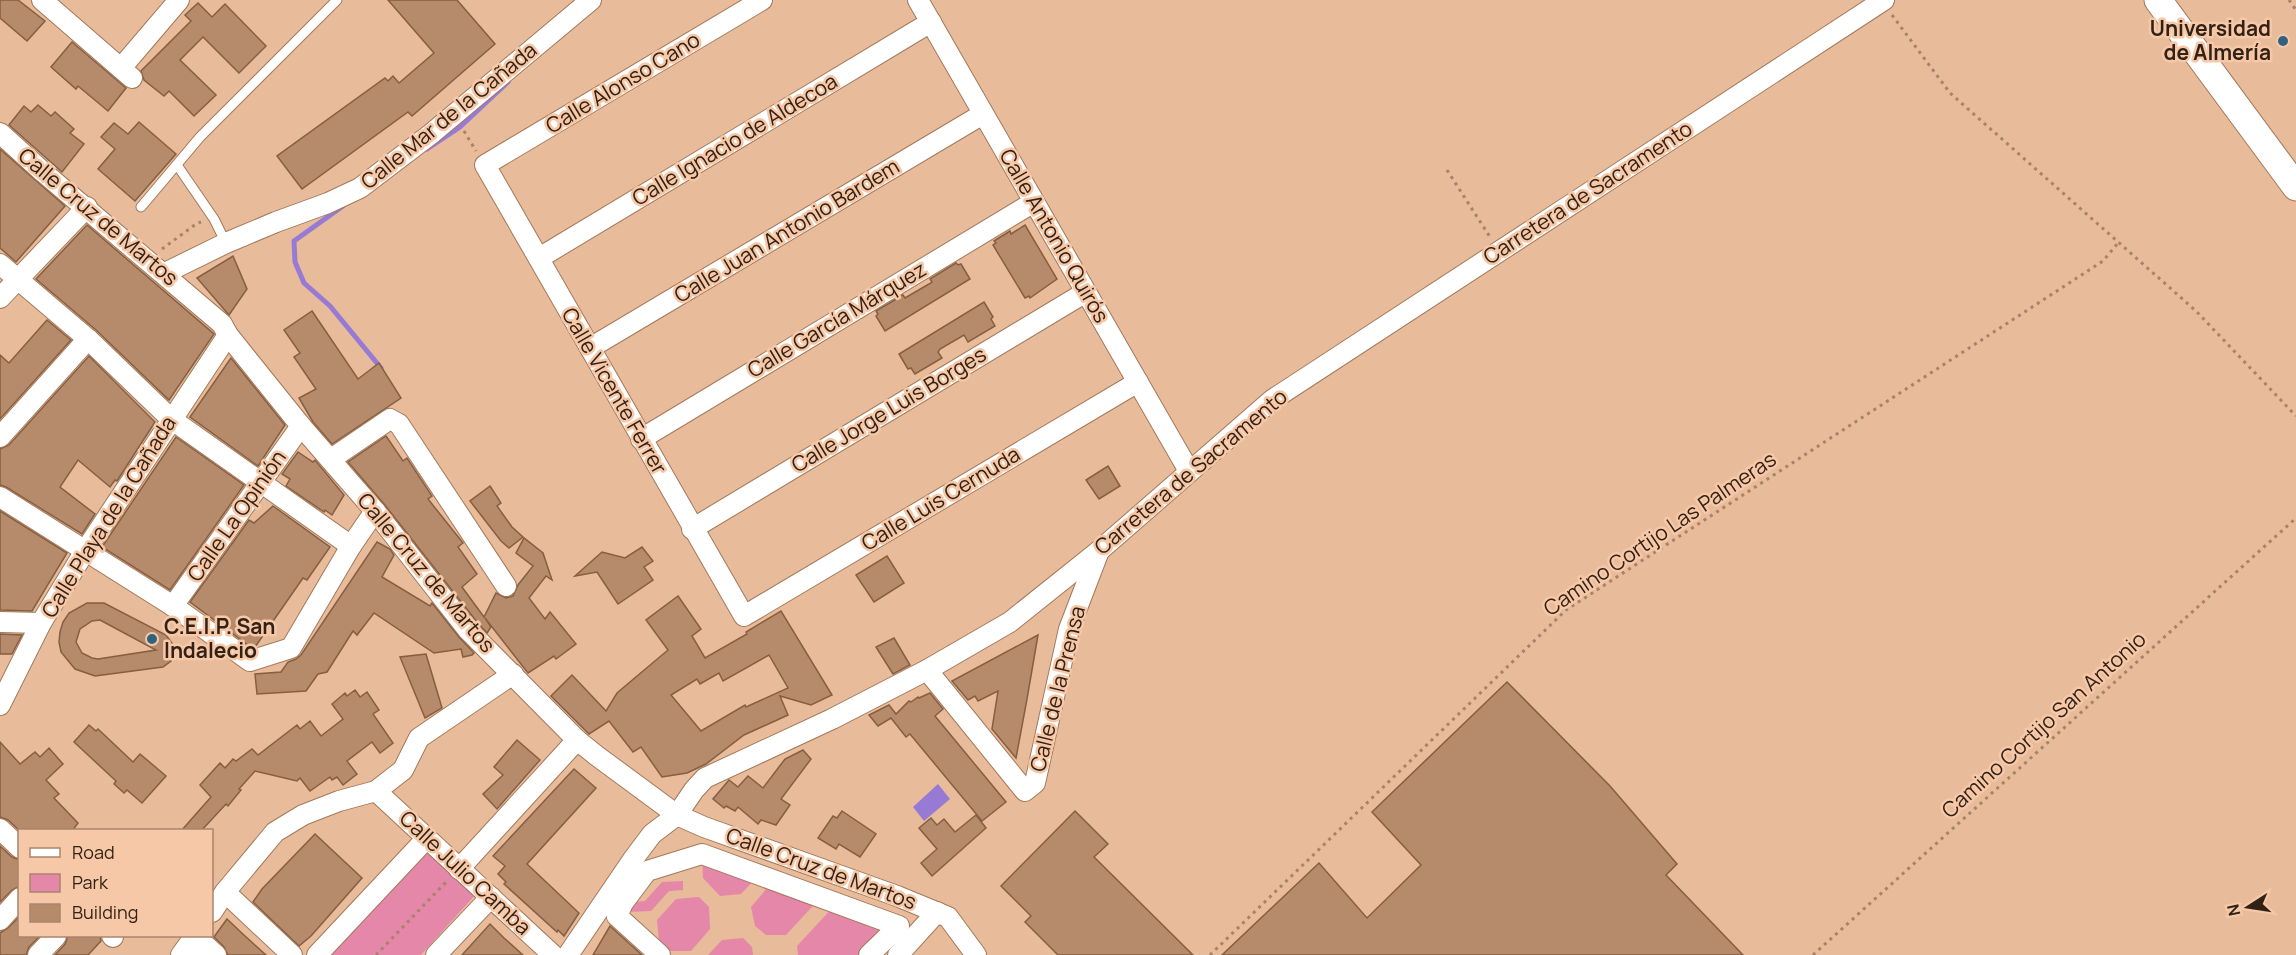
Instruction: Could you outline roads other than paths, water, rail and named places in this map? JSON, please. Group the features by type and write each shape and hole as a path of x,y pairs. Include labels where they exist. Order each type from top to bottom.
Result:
{"street":[{"path":"42,0 126,73 179,0"},
{"name":"Calle Mar de la Cañada","path":"172,269 226,243 360,188 431,134 591,0"},
{"name":"Calle Alonso Cano","path":"485,165 762,0"},
{"name":"Calle Antonio Quirós","path":"918,0 1189,471"},
{"path":"2158,0 2296,187"},
{"name":"Carretera de Sacramento","path":"568,955 612,905 652,834 677,815 693,789 705,778 832,719 927,670 1010,622 1100,550 1272,400 1883,1"},
{"name":"Calle Ignacio de Aldecoa","path":"539,258 931,22"},
{"name":"Calle Juan Antonio Bardem","path":"590,348 983,114"},
{"name":"Calle Cruz de Martos","path":"0,133 43,172 87,207 172,269 222,324 228,335 301,426 375,511 468,630 577,740 677,815 704,827 948,916 976,955"},
{"name":"Calle Vicente Ferrer","path":"485,165 744,616"},
{"name":"Calle García Márquez","path":"641,439 1034,202"},
{"path":"0,298 87,207"},
{"path":"0,264 88,339 171,419 351,546"},
{"name":"Calle Jorge Luis Borges","path":"692,529 1086,292"},
{"name":"Calle Playa de la Cañada","path":"0,705 41,623 85,551 228,335"},
{"path":"0,437 88,339"},
{"name":"Calle Luis Cernuda","path":"744,616 1138,382"},
{"path":"332,459 390,419 399,424 506,586"},
{"name":"Calle La Opinión","path":"173,606 301,426"},
{"path":"0,497 173,606 250,661 291,648 351,546 375,511"},
{"name":"Calle de la Prensa","path":"927,670 1025,791 1035,783 1069,629 1100,550"},
{"path":"0,622 41,623"},
{"path":"213,910 225,892 275,832 312,812 339,801 376,791 403,770 419,738 513,674"},
{"path":"459,868 577,740"},
{"name":"Calle Julio Camba","path":"376,791 554,955"},
{"path":"0,829 18,846"},
{"path":"316,955 426,839"},
{"path":"612,905 623,903 647,871 702,854 899,926 869,955"},
{"path":"225,892 292,955"},
{"path":"436,955 491,897"},
{"path":"0,920 18,900"},
{"path":"612,905 617,916 660,955"},
{"path":"612,905 667,955"},
{"path":"898,955 937,912"},
{"path":"38,955 55,937"},
{"path":"181,955 194,937"},
{"path":"199,955 206,946 216,955"}],"lane":[{"path":"141,207 200,137 337,0"},
{"path":"177,165 214,219 226,243"}],"waterway":[{"path":"427,149 460,127 508,82"},
{"path":"343,206 294,241 295,262 304,283 330,306 381,368"}],"place":[{"name":"Universidad de Almería","path":"2283,41"},
{"name":"C.E.I.P. San Indalecio","path":"152,639"}]}
